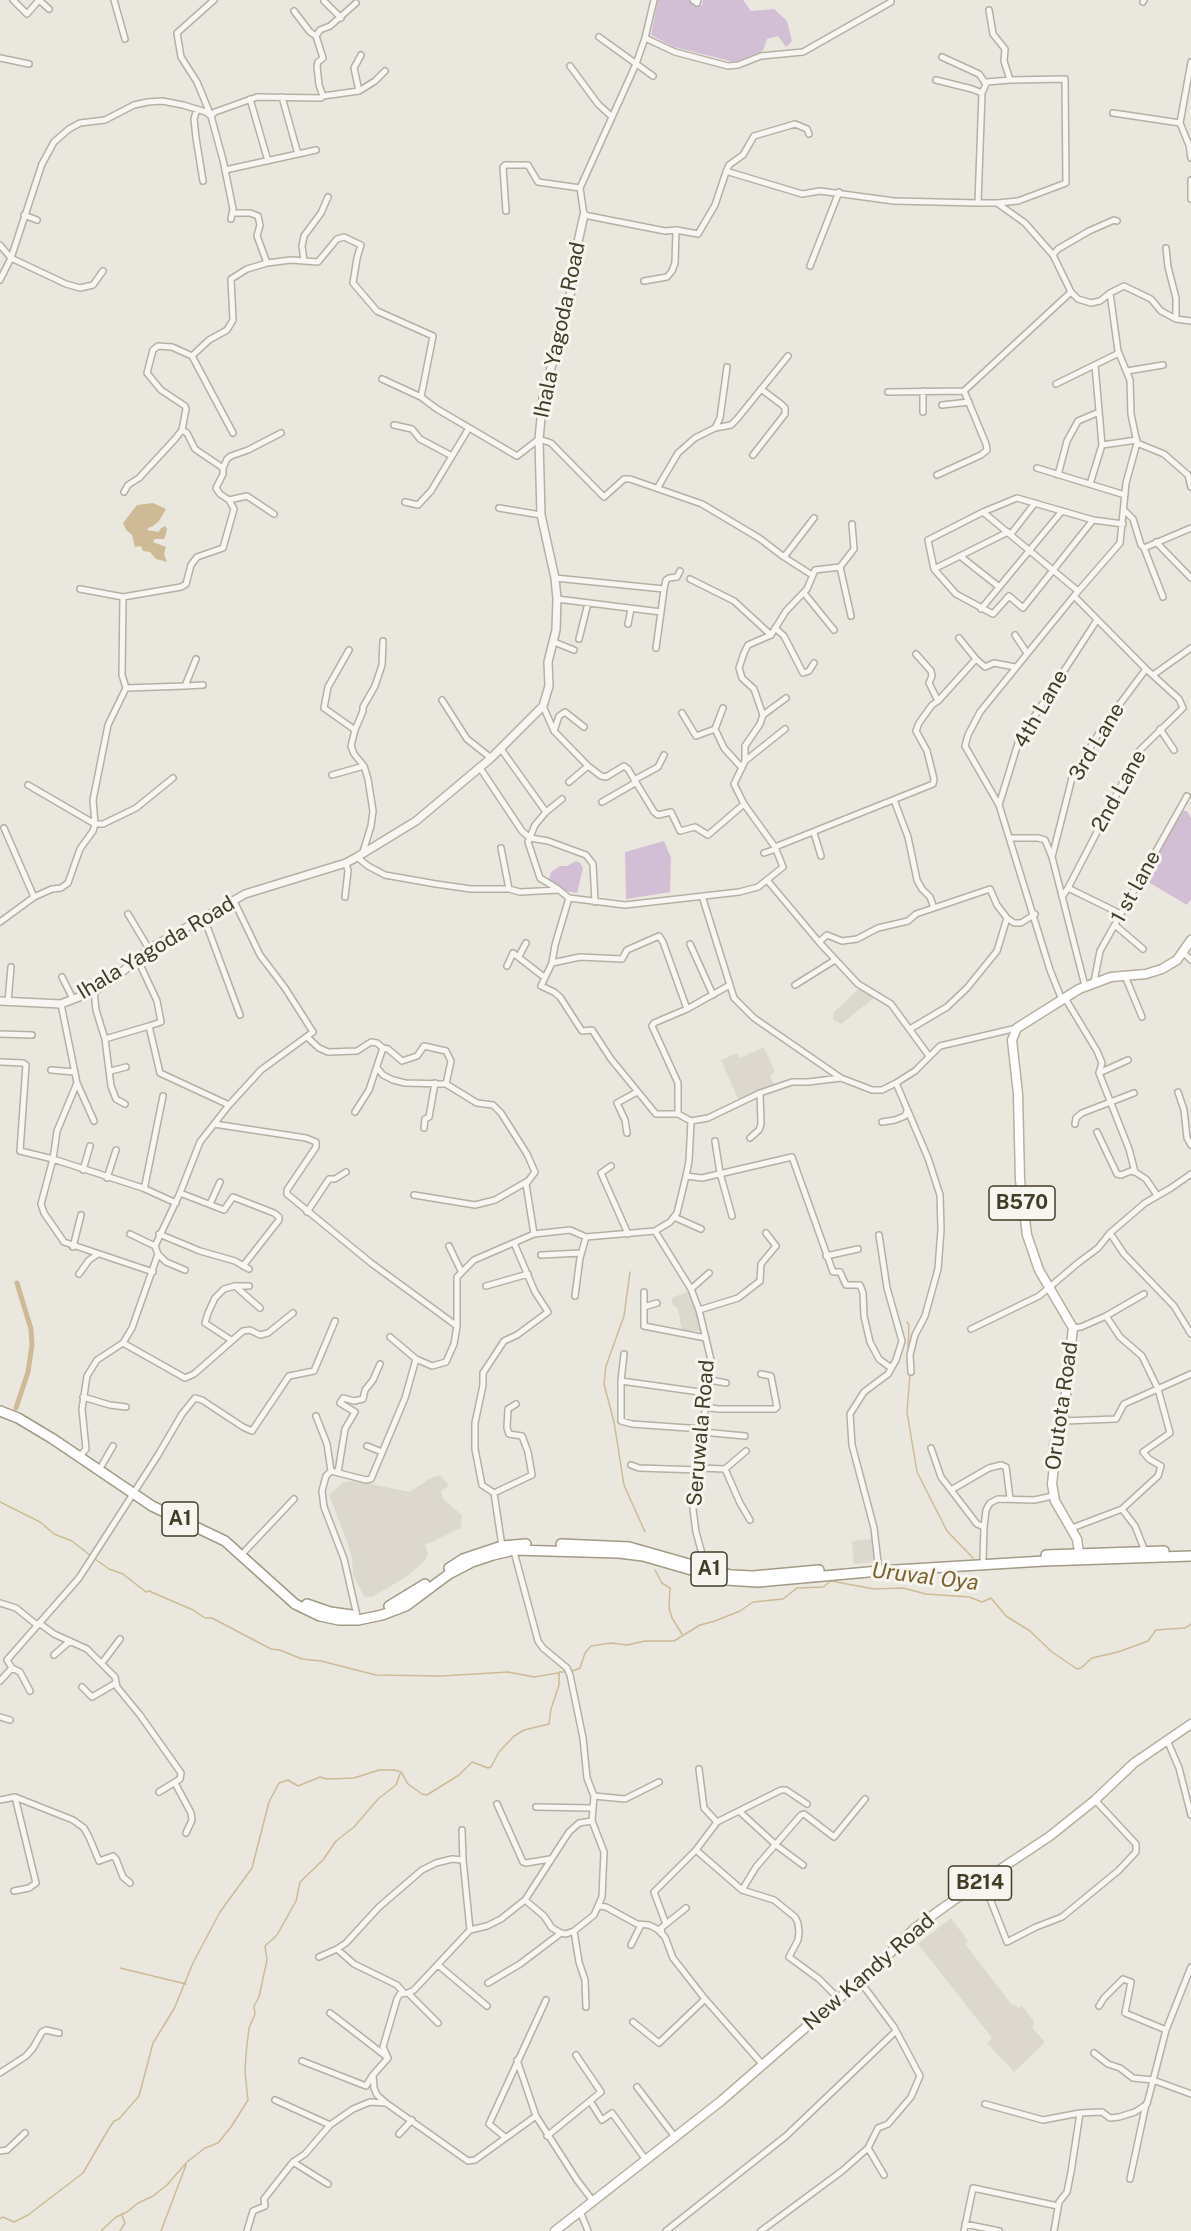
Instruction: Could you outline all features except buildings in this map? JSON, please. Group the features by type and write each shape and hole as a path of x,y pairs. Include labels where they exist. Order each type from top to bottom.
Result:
{"highway":[{"name":"A1","path":"0,1405 26,1417 134,1490 215,1530 245,1551 281,1586 306,1604 330,1612 358,1617"},
{"name":"A1","path":"0,1411 29,1424 102,1465 160,1510 225,1541 295,1605 325,1617 358,1617 380,1610 396,1603 463,1558 510,1547 606,1545 629,1547 702,1571 753,1576 1145,1551 1191,1551"},
{"name":"A1","path":"879,1568 982,1559 1191,1556"}],"main road":[{"path":"1017,1028 1094,982 1162,969 1177,960 1191,940"},
{"name":"Orutota Road","path":"1017,1028 1012,1048 1018,1094 1022,1198 1031,1251 1039,1270 1073,1328 1063,1421 1054,1445 1053,1496 1072,1528 1079,1556"},
{"name":"New Kandy Road","path":"555,2231 763,2065 915,1928 1050,1836 1095,1800 1134,1763 1191,1724"}],"street":[{"path":"14,0 27,14 39,0 49,9"},
{"path":"114,0 125,39"},
{"path":"214,0 177,33 181,57 197,82 211,116 225,170 231,216 250,213 258,216 260,225 257,236 267,263"},
{"path":"506,211 503,167 505,165 528,165 538,182 580,188 636,64 654,0"},
{"path":"693,0 697,3 698,0"},
{"path":"645,38 675,52 728,66 738,65 761,56 803,52 891,3 891,0"},
{"path":"324,1 340,18"},
{"path":"316,36 320,30 340,18 356,3"},
{"path":"989,10 993,34 1005,49 1004,61 1010,80"},
{"path":"294,11 310,32 316,36 323,54 317,66 323,96"},
{"path":"599,37 653,76"},
{"path":"359,91 354,68 361,55"},
{"path":"942,57 979,74 986,84"},
{"path":"0,58 29,64"},
{"path":"1191,62 1180,123 1189,145 1191,158"},
{"path":"570,66 598,104 611,116"},
{"path":"211,116 214,112 250,99 321,98 359,91 375,81 385,71"},
{"path":"726,172 802,195 820,191 894,201 978,203 997,203 1018,201 1066,183 1065,79 987,82 982,93 978,203"},
{"path":"936,80 972,88 982,93"},
{"path":"282,97 298,154"},
{"path":"250,99 268,161"},
{"path":"0,280 6,273 42,164 54,142 69,129 80,123 105,120 134,105 148,102 162,101 197,109 211,116"},
{"path":"197,109 194,119 203,181"},
{"path":"1113,113 1180,123"},
{"path":"584,215 665,231 676,230 698,234 715,205 729,165 743,155 754,136 795,123 807,129 809,134"},
{"path":"225,170 316,150"},
{"path":"1191,180 1191,199"},
{"name":"Ihala Yagoda Road","path":"4,1002 62,1004 94,991 149,949 245,894 346,863 416,821 501,749 543,706 549,686 548,662 554,642 557,599 555,578 541,515 539,439 543,398 570,296 584,215 580,188"},
{"path":"810,266 839,192"},
{"path":"304,261 302,246 304,236 321,213 328,197"},
{"path":"997,203 1025,223 1053,255 1071,292 1078,298 1091,303 1100,301 1124,286 1151,299 1161,311 1176,319 1191,321"},
{"path":"24,215 37,220"},
{"path":"1053,255 1058,249 1089,231 1114,220 1117,221"},
{"path":"644,281 667,277 672,270 675,263 676,230"},
{"path":"192,356 209,340 231,325 233,320 231,279 247,269 267,263 291,260 318,262 337,238 345,237 361,245 353,283 377,311 433,336 422,397"},
{"path":"0,245 11,258 66,284 80,288 93,285 103,271"},
{"path":"1166,248 1176,298 1176,319"},
{"path":"888,392 964,391 1071,292"},
{"path":"1110,293 1119,353 1130,380 1131,414 1137,441 1125,495 1120,543 1076,593 980,712 965,746 999,805 1035,914 1050,970 1064,999 1102,1062 1099,1074 1136,1172"},
{"path":"124,492 128,485 146,470 182,430 185,406 161,390 147,373 153,350 158,346 172,347 192,356 233,433"},
{"path":"1056,384 1119,353"},
{"path":"658,487 678,453 695,438 715,428 731,425 788,356"},
{"path":"1090,484 1102,445 1095,365"},
{"path":"1126,371 1163,365"},
{"path":"715,428 720,417 727,367"},
{"path":"382,379 422,397 517,456 539,439 551,443 604,497 624,479 658,487 702,504 759,538 812,575"},
{"path":"753,455 785,414 782,404 761,389"},
{"path":"923,391 923,411"},
{"path":"937,475 987,450 964,391"},
{"path":"942,405 969,402"},
{"path":"1058,475 1067,441 1078,421 1099,412"},
{"path":"394,425 412,429 420,439 452,456"},
{"path":"405,502 418,505 431,490 469,428"},
{"path":"182,430 187,433 195,449 223,468"},
{"path":"80,589 123,597 181,587 186,584 197,557 223,548 234,508 216,488 223,474 226,459 281,434"},
{"path":"1102,445 1137,441 1164,454 1190,474 1191,487"},
{"path":"1037,468 1125,495"},
{"path":"229,500 247,496 274,514"},
{"path":"1093,520 1023,608 1010,596 993,614 981,609 956,594 934,569 928,540 983,512 1017,498 1093,520 1123,524"},
{"path":"934,569 1009,533 1035,504"},
{"path":"499,508 541,515"},
{"path":"1124,510 1133,519 1141,545 1163,597"},
{"path":"981,609 1062,511"},
{"name":"2nd Lane","path":"983,512 1054,570 1097,620 1183,704 1183,708 1139,751 1062,897"},
{"path":"784,557 814,518"},
{"path":"763,715 754,689 742,678 739,668 744,653 748,645 771,635 786,611 804,593 815,570 840,567 854,549 852,524"},
{"path":"1144,548 1191,528"},
{"path":"1156,542 1191,578"},
{"path":"960,556 998,586"},
{"path":"840,567 851,616"},
{"path":"656,648 666,580 677,577 680,571"},
{"path":"555,578 664,589"},
{"path":"690,579 734,601 771,635"},
{"path":"804,593 834,630"},
{"path":"0,922 34,897 68,884 80,849 95,824 93,800 108,724 126,688 122,675 123,597"},
{"path":"557,599 661,612"},
{"path":"579,639 588,603"},
{"path":"628,624 631,609"},
{"name":"4th Lane","path":"999,805 1019,740 1097,620"},
{"path":"775,628 784,636 803,673 809,671 814,663"},
{"path":"1016,635 1027,653"},
{"path":"959,638 985,667 994,663 1015,667"},
{"path":"383,641 382,665 375,686 363,707 351,746 354,754 364,766 373,811 371,826 360,854 368,866 385,875 471,889 520,892 559,890"},
{"path":"554,642 574,650"},
{"path":"1153,675 1191,648"},
{"path":"349,650 328,687 324,708 355,730"},
{"path":"916,654 931,671 932,676 929,683 938,701"},
{"path":"764,853 933,784 934,779 927,751 916,730 932,705 976,658"},
{"path":"185,686 196,659"},
{"name":"3rd Lane","path":"1052,856 1072,778 1101,728 1146,669"},
{"path":"126,688 203,685"},
{"path":"562,799 535,825 528,842 540,878 569,898 625,905 739,892 758,887 783,867 775,848 744,804 734,784 745,761 746,746 763,715 786,698"},
{"path":"442,700 467,739 491,758"},
{"path":"543,706 554,731 588,766 606,777 624,766 654,812 658,815 671,812 681,831 695,827 708,835 744,804"},
{"path":"723,708 715,729 724,748 742,768"},
{"path":"554,731 559,716 566,712 584,728"},
{"path":"682,713 696,736 715,729"},
{"path":"745,761 785,729"},
{"path":"1160,729 1174,750"},
{"path":"501,749 546,812"},
{"path":"602,802 658,767 664,755"},
{"path":"332,775 364,766"},
{"path":"568,782 588,766"},
{"path":"480,768 511,815 530,838 548,841 586,855 593,864 595,902"},
{"path":"28,785 95,824 104,824 136,808 174,778"},
{"name":"1 st lane","path":"1094,982 1100,951 1187,796"},
{"path":"894,800 908,837 917,880 921,890 930,897 934,908"},
{"path":"4,828 34,897"},
{"path":"814,833 821,856"},
{"path":"1010,838 1045,840 1052,856 1085,986"},
{"path":"501,848 509,890"},
{"path":"345,897 348,871 346,863"},
{"path":"767,880 858,984 891,1004 929,1056"},
{"path":"1068,888 1121,914"},
{"path":"819,942 827,935 848,942 878,928 908,921 916,914 990,889 997,905 1014,923 1021,923 1035,914"},
{"path":"702,896 728,986 734,998 754,1018 842,1078 872,1090 882,1090 915,1071 946,1043 1017,1028"},
{"path":"569,898 552,963 541,986 560,997 582,1031 592,1030 611,1059 656,1114 678,1114 691,1121 708,1118 760,1093 792,1082 842,1078"},
{"path":"185,1270 166,1262 158,1254 155,1246 176,1203 200,1142 261,1070 313,1032 285,988 260,955 234,901"},
{"path":"128,914 149,949"},
{"path":"204,918 240,1015"},
{"path":"910,1029 946,1007 967,988 997,951 1007,918"},
{"path":"1115,925 1143,949"},
{"path":"552,963 580,957 622,959 627,950 659,936 687,1010"},
{"path":"519,956 526,943"},
{"path":"690,944 712,995"},
{"path":"1183,951 1191,960"},
{"path":"507,966 513,953 544,977"},
{"path":"105,1039 161,1022 155,995 137,958"},
{"path":"795,985 835,960"},
{"path":"4,1002 11,967"},
{"path":"1125,975 1142,1017"},
{"path":"62,977 73,999"},
{"path":"678,1114 678,1083 652,1026 687,1010 728,986"},
{"path":"94,991 96,1010 105,1039 111,1071 111,1086 116,1099 125,1104"},
{"path":"62,1004 78,1083 94,1120"},
{"path":"149,1026 157,1065 162,1076 229,1106"},
{"path":"0,1034 32,1035"},
{"path":"307,1037 319,1048 328,1052 357,1051 371,1042 377,1043 402,1061 417,1056 424,1046 446,1051 451,1061 446,1084"},
{"path":"355,1112 369,1090 378,1069 383,1048"},
{"path":"1099,1074 1128,1060"},
{"path":"0,1062 26,1065 20,1151 53,1159 143,1188 176,1203"},
{"path":"111,1071 126,1067"},
{"path":"378,1069 383,1075 393,1080 405,1083 446,1084 477,1103 493,1105 501,1113 534,1167 535,1172 528,1180 495,1200 475,1205 414,1195"},
{"path":"51,1070 75,1072"},
{"path":"78,1083 57,1131 53,1159 41,1204 44,1213 64,1242 73,1247 153,1272"},
{"path":"424,1128 425,1119 429,1117 435,1083"},
{"path":"896,1083 928,1158 940,1196 941,1230 938,1269 925,1316 915,1335 910,1355 911,1372"},
{"path":"627,1133 625,1120 617,1102 637,1092"},
{"path":"1179,1092 1184,1110 1187,1138 1191,1145"},
{"path":"750,1138 759,1130 761,1124 760,1093"},
{"path":"1075,1124 1076,1118 1082,1113 1134,1093"},
{"path":"143,1188 163,1096"},
{"path":"882,1122 905,1116 907,1111"},
{"path":"390,1337 416,1359 432,1366 446,1362 454,1344 457,1326 457,1276 474,1260 534,1234 570,1230 586,1237 628,1234 655,1231 670,1222 674,1216 686,1176 691,1121"},
{"path":"214,1124 306,1138 316,1142 316,1147 287,1190 289,1197 371,1263 457,1326"},
{"path":"1097,1131 1117,1174 1136,1172 1146,1179 1156,1195"},
{"path":"715,1141 720,1173 732,1216"},
{"path":"83,1170 90,1146"},
{"path":"107,1178 116,1150"},
{"path":"686,1176 702,1178 792,1157 833,1272 840,1272 846,1285 860,1285 870,1342 879,1359 891,1368"},
{"path":"611,1166 601,1173 628,1234"},
{"path":"307,1212 329,1179 335,1179 346,1172"},
{"path":"970,1329 1039,1296 1098,1248 1110,1233 1156,1195 1172,1188 1191,1174"},
{"path":"528,1180 526,1184 534,1234"},
{"path":"210,1204 220,1182"},
{"path":"159,1234 246,1267 279,1220 279,1216 233,1197 224,1210 180,1193"},
{"path":"73,1247 81,1215"},
{"path":"674,1216 701,1229"},
{"name":"Seruwala Road","path":"655,1231 691,1289 699,1310 711,1360 693,1509 696,1532 704,1561 702,1571"},
{"path":"699,1310 738,1298 760,1281 761,1264 776,1246 766,1233"},
{"path":"1110,1233 1124,1254 1174,1306 1191,1334"},
{"path":"130,1234 155,1246"},
{"path":"879,1235 887,1288 902,1341 888,1374 864,1392 850,1414 852,1445 874,1528 879,1568"},
{"path":"575,1296 581,1253 586,1237"},
{"path":"488,1983 520,1965 561,1934 574,1931 585,1923 599,1906 602,1897 604,1852 592,1821 591,1808 594,1796 587,1778 583,1738 570,1676 567,1668 538,1641 494,1492 482,1485 475,1449 475,1423 483,1385 483,1373 487,1365 499,1352 504,1341 548,1314 514,1243"},
{"path":"449,1246 461,1271"},
{"path":"826,1256 858,1249"},
{"path":"541,1255 581,1253"},
{"path":"80,1274 89,1260 98,1254"},
{"path":"82,1454 86,1449 82,1409 87,1376 97,1360 123,1343 139,1312 158,1254"},
{"path":"691,1289 709,1273"},
{"path":"486,1286 528,1274"},
{"path":"235,1286 260,1308"},
{"path":"231,1340 206,1323 215,1298 224,1289 249,1286"},
{"path":"644,1292 644,1326 706,1338"},
{"path":"1073,1328 1082,1327 1106,1316 1144,1294"},
{"path":"644,1307 657,1303"},
{"path":"123,1343 185,1378 194,1374 243,1331 250,1330 260,1335 268,1333 293,1313"},
{"path":"1072,1528 1122,1509 1158,1476 1161,1466 1149,1459 1143,1452 1170,1433 1158,1389 1142,1356 1120,1337 1106,1316"},
{"path":"30,1691 20,1672 12,1668 7,1660 79,1578 182,1414 195,1398 252,1431 289,1376 314,1371 335,1321"},
{"path":"624,1354 621,1421 745,1436"},
{"path":"331,1471 366,1480 371,1479 405,1398 416,1359"},
{"path":"338,1472 345,1430 355,1412 340,1403 343,1398 354,1401 363,1399 365,1390 373,1380 380,1364"},
{"path":"705,1407 775,1409 777,1407 771,1376 761,1374"},
{"path":"1063,1421 1116,1419 1124,1404 1191,1374"},
{"path":"710,1380 726,1383"},
{"path":"621,1381 707,1394"},
{"path":"83,1398 126,1407"},
{"path":"494,1492 532,1475 528,1452 522,1436 509,1434 507,1428 508,1410 516,1404"},
{"path":"316,1416 327,1444 331,1471"},
{"path":"102,1465 112,1446"},
{"path":"367,1446 382,1452"},
{"path":"931,1448 940,1477 977,1524 984,1527"},
{"path":"632,1465 639,1468 725,1469 746,1452"},
{"path":"951,1490 989,1468 1001,1465 1006,1467 1010,1498"},
{"path":"725,1469 750,1520"},
{"path":"331,1471 326,1476 322,1491 324,1507 344,1559 358,1617"},
{"path":"982,1559 986,1510 990,1503 998,1499 1034,1500 1053,1496"},
{"path":"245,1551 294,1499"},
{"path":"1122,1509 1135,1526 1145,1551"},
{"path":"0,1603 16,1608 54,1634 87,1649 115,1677 117,1687 181,1773 180,1779 159,1792"},
{"path":"102,1663 120,1639"},
{"path":"54,1655 70,1641"},
{"path":"0,1681 12,1668"},
{"path":"82,1687 92,1697 116,1683"},
{"path":"0,1717 10,1720"},
{"path":"1167,1740 1179,1768 1191,1815"},
{"path":"699,1769 704,1808 717,1822"},
{"path":"594,1796 625,1798 659,1782"},
{"path":"175,1783 191,1813 192,1820 186,1833"},
{"path":"666,1923 654,1893 696,1851 717,1822 783,1790 807,1804"},
{"path":"14,1891 29,1888 36,1883 15,1797"},
{"path":"0,1800 15,1797 73,1820 84,1828 99,1862 113,1856 123,1877 130,1882"},
{"path":"742,1890 756,1867 804,1814 834,1837 865,1799"},
{"path":"983,1881 1007,1942 1036,1926 1062,1917 1118,1871 1136,1852 1136,1844 1095,1800"},
{"path":"497,1804 523,1862 550,1859"},
{"path":"536,1807 591,1808"},
{"path":"740,1811 776,1845 802,1865"},
{"path":"388,2058 383,2047 397,1999 438,1965 470,1929 487,1926 501,1919 525,1900 568,1832 579,1823 592,1821"},
{"path":"462,1830 470,1929"},
{"path":"696,1851 742,1890 774,1900 795,1917 798,1923 798,1940 789,1957 819,1979 838,1998"},
{"path":"319,1957 346,1943 379,1907 422,1870 452,1859 463,1860"},
{"path":"525,1900 544,1916 552,1928 561,1934"},
{"path":"599,1906 606,1907 641,1925 649,1925 662,1934"},
{"path":"686,1908 661,1928 673,1958 705,1999 763,2065"},
{"path":"631,1945 641,1925"},
{"path":"574,1931 579,1962 585,1980 586,2007"},
{"path":"337,1949 354,1964 397,1986 438,2023"},
{"path":"438,1965 488,2006"},
{"path":"1130,2179 1166,2030 1191,1967"},
{"path":"1099,2006 1123,1979 1131,1982 1125,2013 1166,2030"},
{"path":"760,2231 842,2171 868,2148 878,2128 888,2124 911,2097 920,2076 896,2031 859,1980"},
{"path":"633,2022 659,2043 705,1999"},
{"path":"505,2137 489,2124 546,2000"},
{"path":"330,2013 388,2058"},
{"path":"0,2065 3,2072 26,2056 42,2032 46,2030 58,2033"},
{"path":"666,2231 786,2136 896,2031"},
{"path":"1094,2054 1133,2078 1153,2080 1191,2094"},
{"path":"547,2136 601,2091 576,2055"},
{"path":"302,2061 366,2085 388,2058"},
{"path":"518,2060 536,2116 547,2136 593,2201"},
{"path":"373,2074 377,2095 468,2161 475,2160 536,2116"},
{"path":"637,2087 675,2137"},
{"path":"275,2100 330,2125"},
{"path":"590,2101 602,2120 612,2113 646,2160"},
{"path":"247,2231 253,2211 265,2206 264,2199 293,2162 305,2154 330,2125 353,2109 370,2102 386,2103"},
{"path":"985,2104 1043,2120 1080,2113 1102,2112 1110,2118 1119,2117 1135,2112 1147,2104"},
{"path":"1054,2231 1059,2202 1067,2192 1080,2113"},
{"path":"399,2134 412,2120"},
{"path":"0,2151 7,2150 25,2133"},
{"path":"868,2148 884,2175"},
{"path":"293,2162 328,2184"},
{"path":"999,2231 965,2228 973,2188 1058,2206"},
{"path":"580,2211 588,2231"}],"shaded area":[{"path":"658,0 688,0 697,6 702,5 703,0 743,0 751,11 774,9 787,21 792,41 786,47 778,36 767,39 763,51 734,62 674,47 651,35"},
{"path":"153,503 166,509 159,521 147,530 159,532 165,526 167,529 164,539 155,539 153,542 166,547 164,554 167,562 156,559 150,552 143,551 141,546 135,547 132,535 123,523 137,505"},
{"path":"1181,811 1187,811 1191,818 1191,899 1187,905 1145,880"},
{"path":"664,841 671,858 670,892 626,899 625,852"},
{"path":"576,861 583,868 577,893 547,888 551,872 560,866 567,866"},
{"path":"860,988 874,998 841,1024 833,1019 833,1013"},
{"path":"764,1047 775,1072 770,1075 774,1085 739,1101 721,1060 737,1053 740,1058"},
{"path":"690,1291 703,1330 700,1331 682,1331 678,1309 673,1305 671,1298"},
{"path":"440,1475 449,1485 441,1491 443,1499 462,1515 461,1528 425,1545 428,1554 425,1560 409,1575 372,1597 364,1597 353,1574 352,1558 347,1541 329,1495 343,1482 356,1481 410,1492 429,1479"},
{"path":"874,1539 876,1562 854,1564 852,1541"},
{"path":"951,1918 968,1941 965,1944 1012,2005 1018,2008 1022,2006 1034,2021 1033,2029 1045,2042 1014,2072 987,2043 992,2038 918,1944"}],"waterway":[{"path":"630,1272 624,1316 606,1366 604,1384 614,1422 624,1485 645,1532"},
{"path":"16,1408 28,1372 32,1345 31,1329 17,1283"},
{"path":"907,1322 909,1325 908,1352"},
{"path":"910,1374 907,1412 917,1472 947,1531 973,1558"},
{"path":"0,1502 40,1522 54,1534 72,1541 91,1556"},
{"path":"95,1559 109,1569 123,1574 146,1592 149,1591 193,1610 205,1618 212,1618 271,1649 280,1650 302,1659 321,1661 376,1675 441,1676 508,1672 534,1677 558,1673"},
{"path":"655,1570 662,1583 670,1588 669,1608 682,1634"},
{"name":"Uruval Oya","path":"570,1672 580,1668 585,1653 591,1646 674,1641 700,1625 740,1611 753,1602 783,1599 797,1588 823,1587 831,1581 874,1589 903,1588 926,1594 969,1597 982,1602 991,1598 1006,1616 1030,1631 1052,1652 1077,1669 1092,1658 1118,1652 1148,1641 1156,1630 1185,1628 1191,1624"},
{"path":"0,2219 3,2217 14,2222 28,2215 83,2173 114,2121 119,2119 139,2096 153,2043 174,2009 193,1963 220,1912 252,1868 269,1802 279,1783 288,1780 298,1786 320,1777 354,1778 379,1770 394,1770 401,1772 408,1784 427,1795 459,1775 472,1762 491,1767 499,1752 514,1736 524,1730 549,1724 559,1685 559,1672 565,1672"},
{"path":"101,2231 116,2217 153,2196 167,2185 187,2162 205,2148 218,2143 231,2127 248,2100 246,2054 249,2028 255,2014 254,2006 259,1997 267,1960 265,1946 277,1935 296,1901 300,1882 323,1860 336,1841 354,1827 378,1799 396,1785 400,1774"},
{"path":"120,1968 186,1984"},
{"path":"161,2231 186,2165"},
{"path":"120,2231 125,2223 122,2215"}]}
